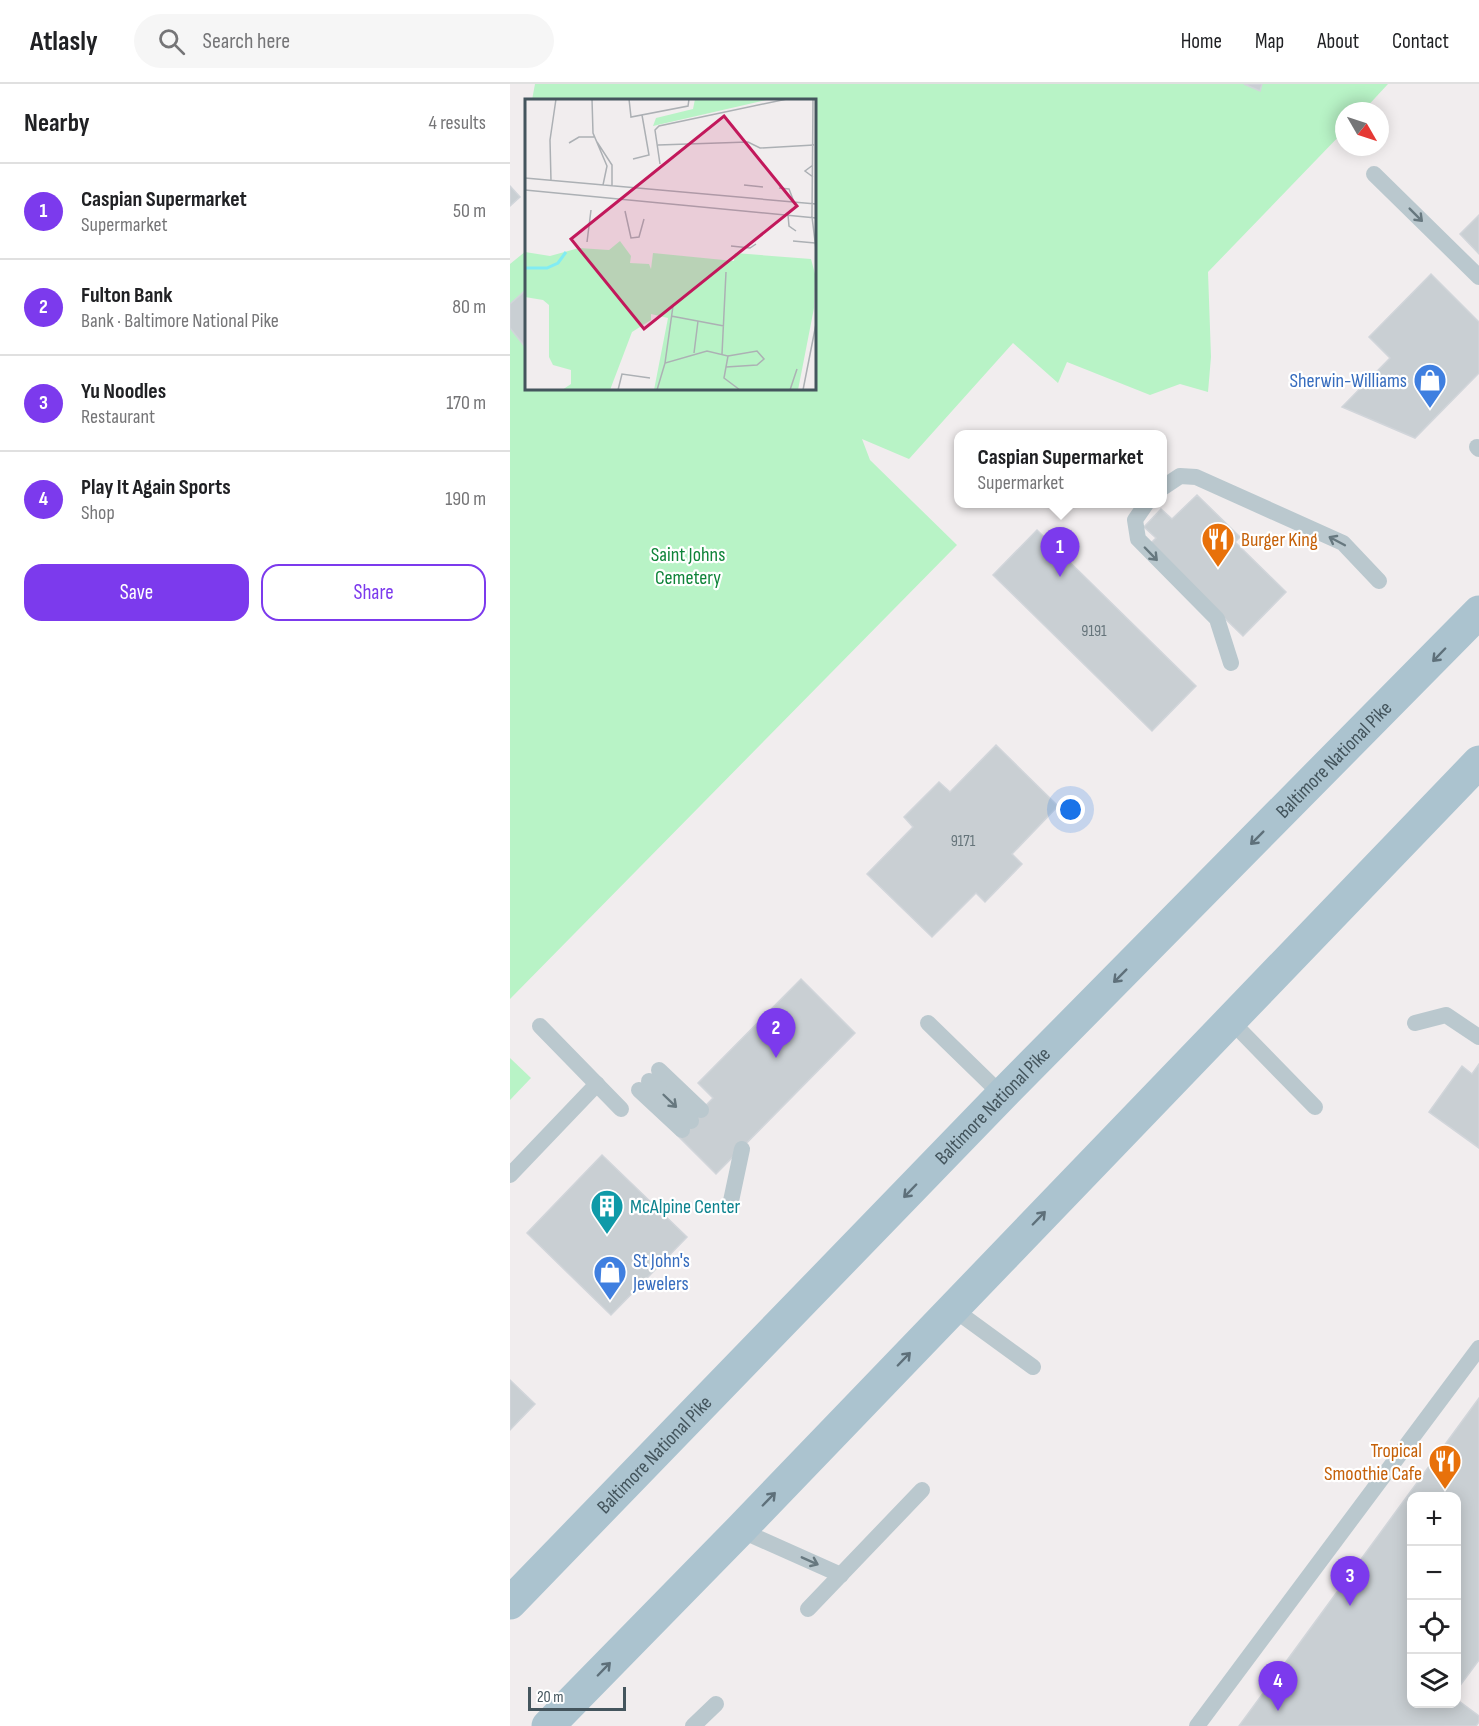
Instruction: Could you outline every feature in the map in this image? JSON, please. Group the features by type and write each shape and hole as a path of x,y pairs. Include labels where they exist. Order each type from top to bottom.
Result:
{"main road":[{"name":"Baltimore National Pike","path":"510,1603 1002,1095 1479,612"},
{"path":"548,1726 740,1530 1479,762"}],"lane":[{"path":"1374,174 1479,277"},
{"path":"1167,485 1180,476 1196,477 1343,543 1379,581"},
{"path":"1144,508 1136,520 1138,539 1217,619 1231,663"},
{"path":"1415,1023 1446,1015 1479,1037"},
{"path":"1230,1020 1315,1107"},
{"path":"928,1023 1002,1095"},
{"path":"540,1026 621,1109"},
{"path":"691,1120 649,1080 691,1120"},
{"path":"510,1175 597,1084"},
{"path":"731,1202 736,1177 731,1159 736,1177"},
{"path":"952,1308 1033,1367"},
{"path":"1197,1726 1479,1348"},
{"path":"808,1609 922,1490"},
{"path":"740,1530 841,1575"},
{"path":"693,1726 716,1704"}],"green space":[{"name":"Saint Johns Cemetery","path":"535,84 1388,84 1371,102 1335,102 1335,140 1208,272 1211,357 1208,392 1180,384 1150,395 1067,362 1058,383 1013,343 909,459 862,439 870,460 957,545 510,999 510,264 525,252 525,390 816,390 816,99 532,99"},
{"path":"510,1058 531,1078 510,1100"}],"building":[{"path":"1244,84 1262,84 1260,91"},
{"path":"510,186 520,197 510,206"},
{"path":"1479,215 1479,254 1460,234"},
{"path":"1431,274 1479,322 1479,373 1415,438 1342,407 1390,358 1369,337"},
{"path":"525,291 525,347 510,328 510,304"},
{"name":"Burger King","path":"1197,495 1240,537 1235,542 1286,592 1243,636 1149,545 1156,538 1144,527 1161,509 1172,519"},
{"path":"1037,530 1196,686 1152,731 993,575"},
{"path":"996,745 1058,806 1012,854 1022,864 985,902 976,893 932,937 867,874 913,827 904,817 939,782 950,792"},
{"path":"801,979 855,1033 716,1174 677,1135 713,1098 698,1083"},
{"path":"1479,1064 1479,1148 1429,1112 1462,1066 1472,1074"},
{"name":"McAlpine Center","path":"602,1155 687,1237 611,1315 527,1233"},
{"path":"510,1380 535,1404 510,1430"},
{"path":"1479,1398 1479,1660 1461,1684 1461,1492 1410,1492"},
{"path":"1407,1496 1407,1708 1461,1708 1461,1703 1479,1716 1479,1722 1476,1726 1239,1726"}],"place":[{"name":"Sherwin-Williams","path":"1430,409"},
{"name":"Burger King","path":"1218,568"},
{"name":"Caspian Supermarket","path":"1060,577"},
{"name":"Fulton Bank","path":"776,1058"},
{"name":"McAlpine Center","path":"607,1235"},
{"name":"St John's Jewelers","path":"610,1301"},
{"name":"Tropical Smoothie Cafe","path":"1445,1490"},
{"name":"Yu Noodles","path":"1350,1606"},
{"name":"Play It Again Sports","path":"1278,1711"}]}
